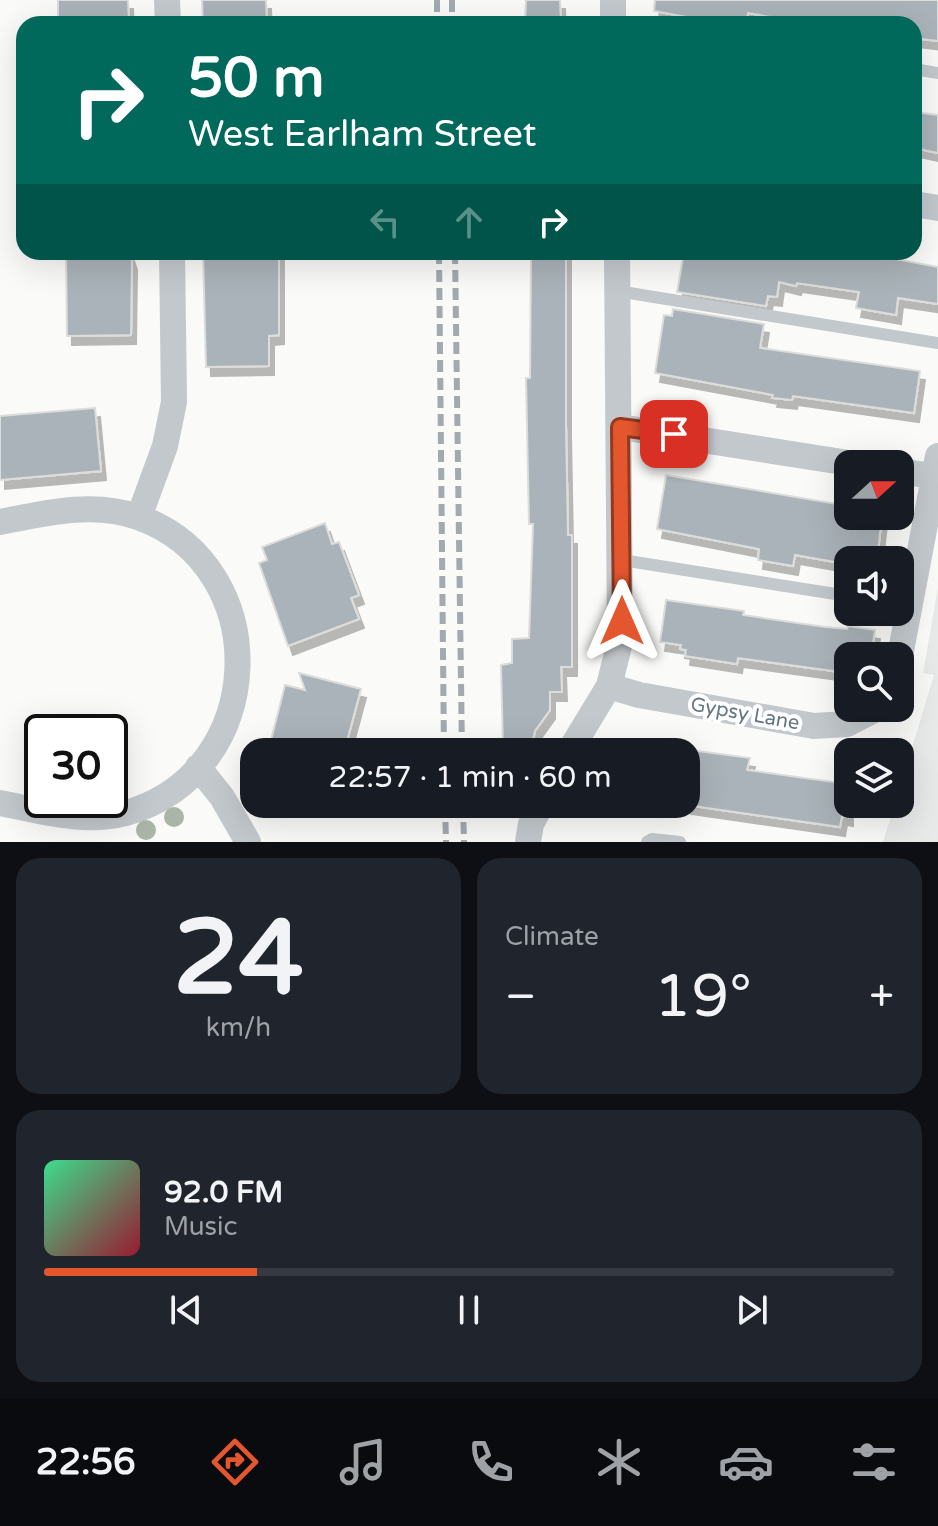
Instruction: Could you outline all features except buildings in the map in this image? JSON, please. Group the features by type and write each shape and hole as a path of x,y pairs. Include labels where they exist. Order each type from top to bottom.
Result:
{"street":[{"path":"139,517 165,446 174,402 172,260"},
{"path":"577,738 609,686 620,642 622,560 617,260"},
{"path":"620,427 834,461"},
{"path":"914,469 935,466 914,560"},
{"path":"0,522 78,509 139,517 196,552 213,572 237,639 237,676 230,714 218,740 198,767 154,802 103,817 50,814 0,803"},
{"name":"Gypsy Lane","path":"609,686 639,695 814,726 851,722"},
{"path":"198,767 224,800 248,842"},
{"path":"528,842 534,818"}],"lane":[{"path":"617,291 938,343"},
{"path":"622,560 834,594"},
{"path":"647,842 680,842"}],"shaded area":[{"path":"938,587 938,842 883,842 891,818 914,818 914,741 934,675 923,673"}],"railway":[{"path":"437,0 437,16"},
{"path":"452,0 452,16"},
{"path":"439,260 444,738"},
{"path":"455,260 462,738"},
{"path":"445,818 446,842"},
{"path":"463,818 464,842"}],"route":[{"path":"622,621 620,427 674,434"}]}
